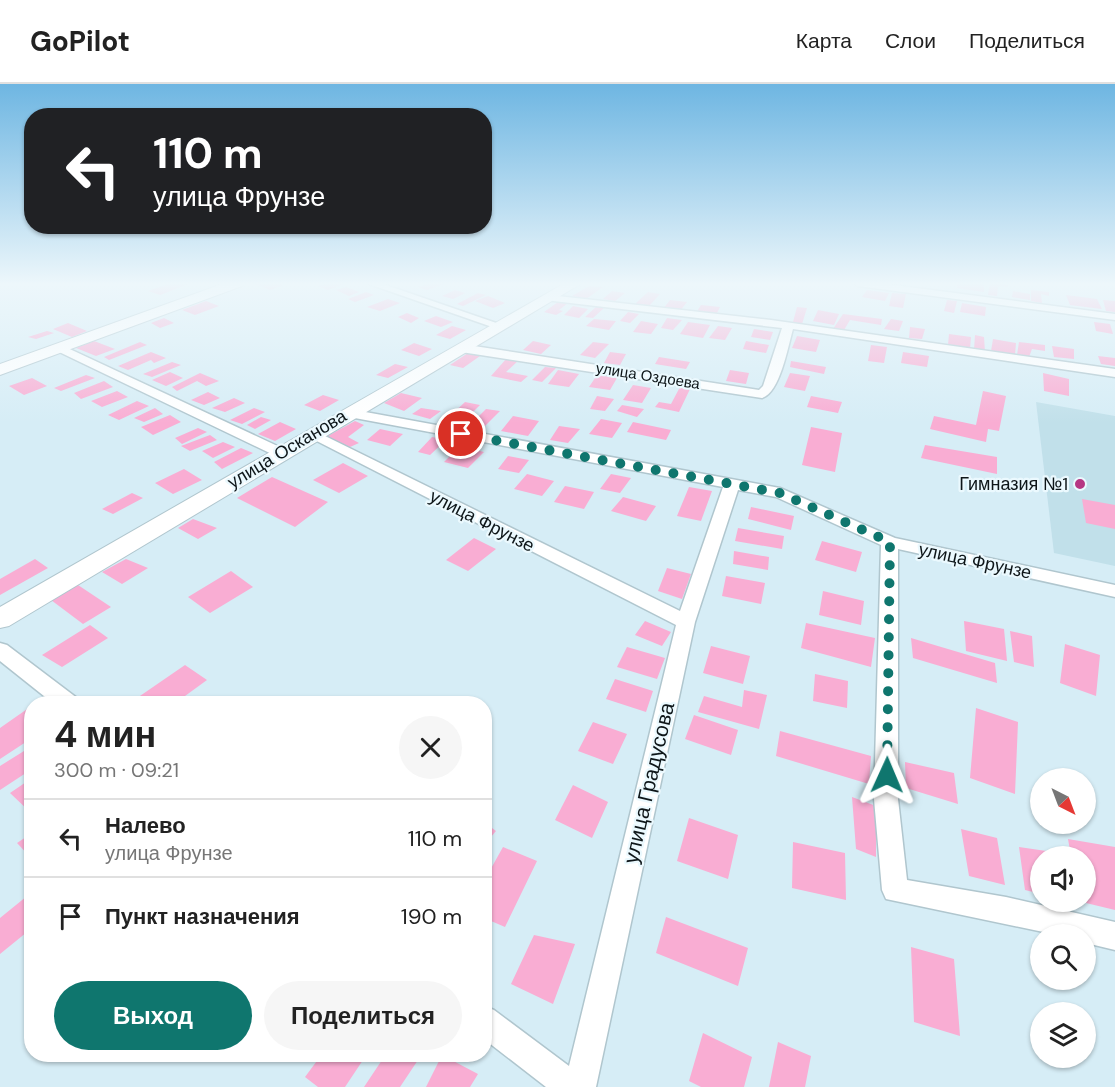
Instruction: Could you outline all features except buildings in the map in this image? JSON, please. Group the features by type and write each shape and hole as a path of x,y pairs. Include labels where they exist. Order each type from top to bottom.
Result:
{"main road":[{"path":"0,370 109,330"},
{"name":"улица Осканова","path":"0,619 492,330"}],"street":[{"name":"улица Оздоева","path":"461,348 762,393 769,387 787,330"},
{"path":"814,330 1115,373"},
{"path":"59,348 281,453"},
{"name":"улица Фрунзе","path":"349,413 780,493 890,542 1115,591"},
{"name":"улица Фрунзе","path":"312,435 686,622"},
{"name":"улица Градусова","path":"580,1087 686,622 732,484"},
{"path":"890,542 886,799 895,890 1006,910 1115,936"},
{"path":"0,650 60,696"},
{"path":"492,1026 572,1087"}],"shaded area":[{"name":"Гимназия №1","path":"1036,402 1115,416 1115,566 1054,553"}],"place":[{"name":"Гимназия №1","path":"1080,484"}],"route":[{"path":"461,434 780,493 890,542 887,775"}]}
